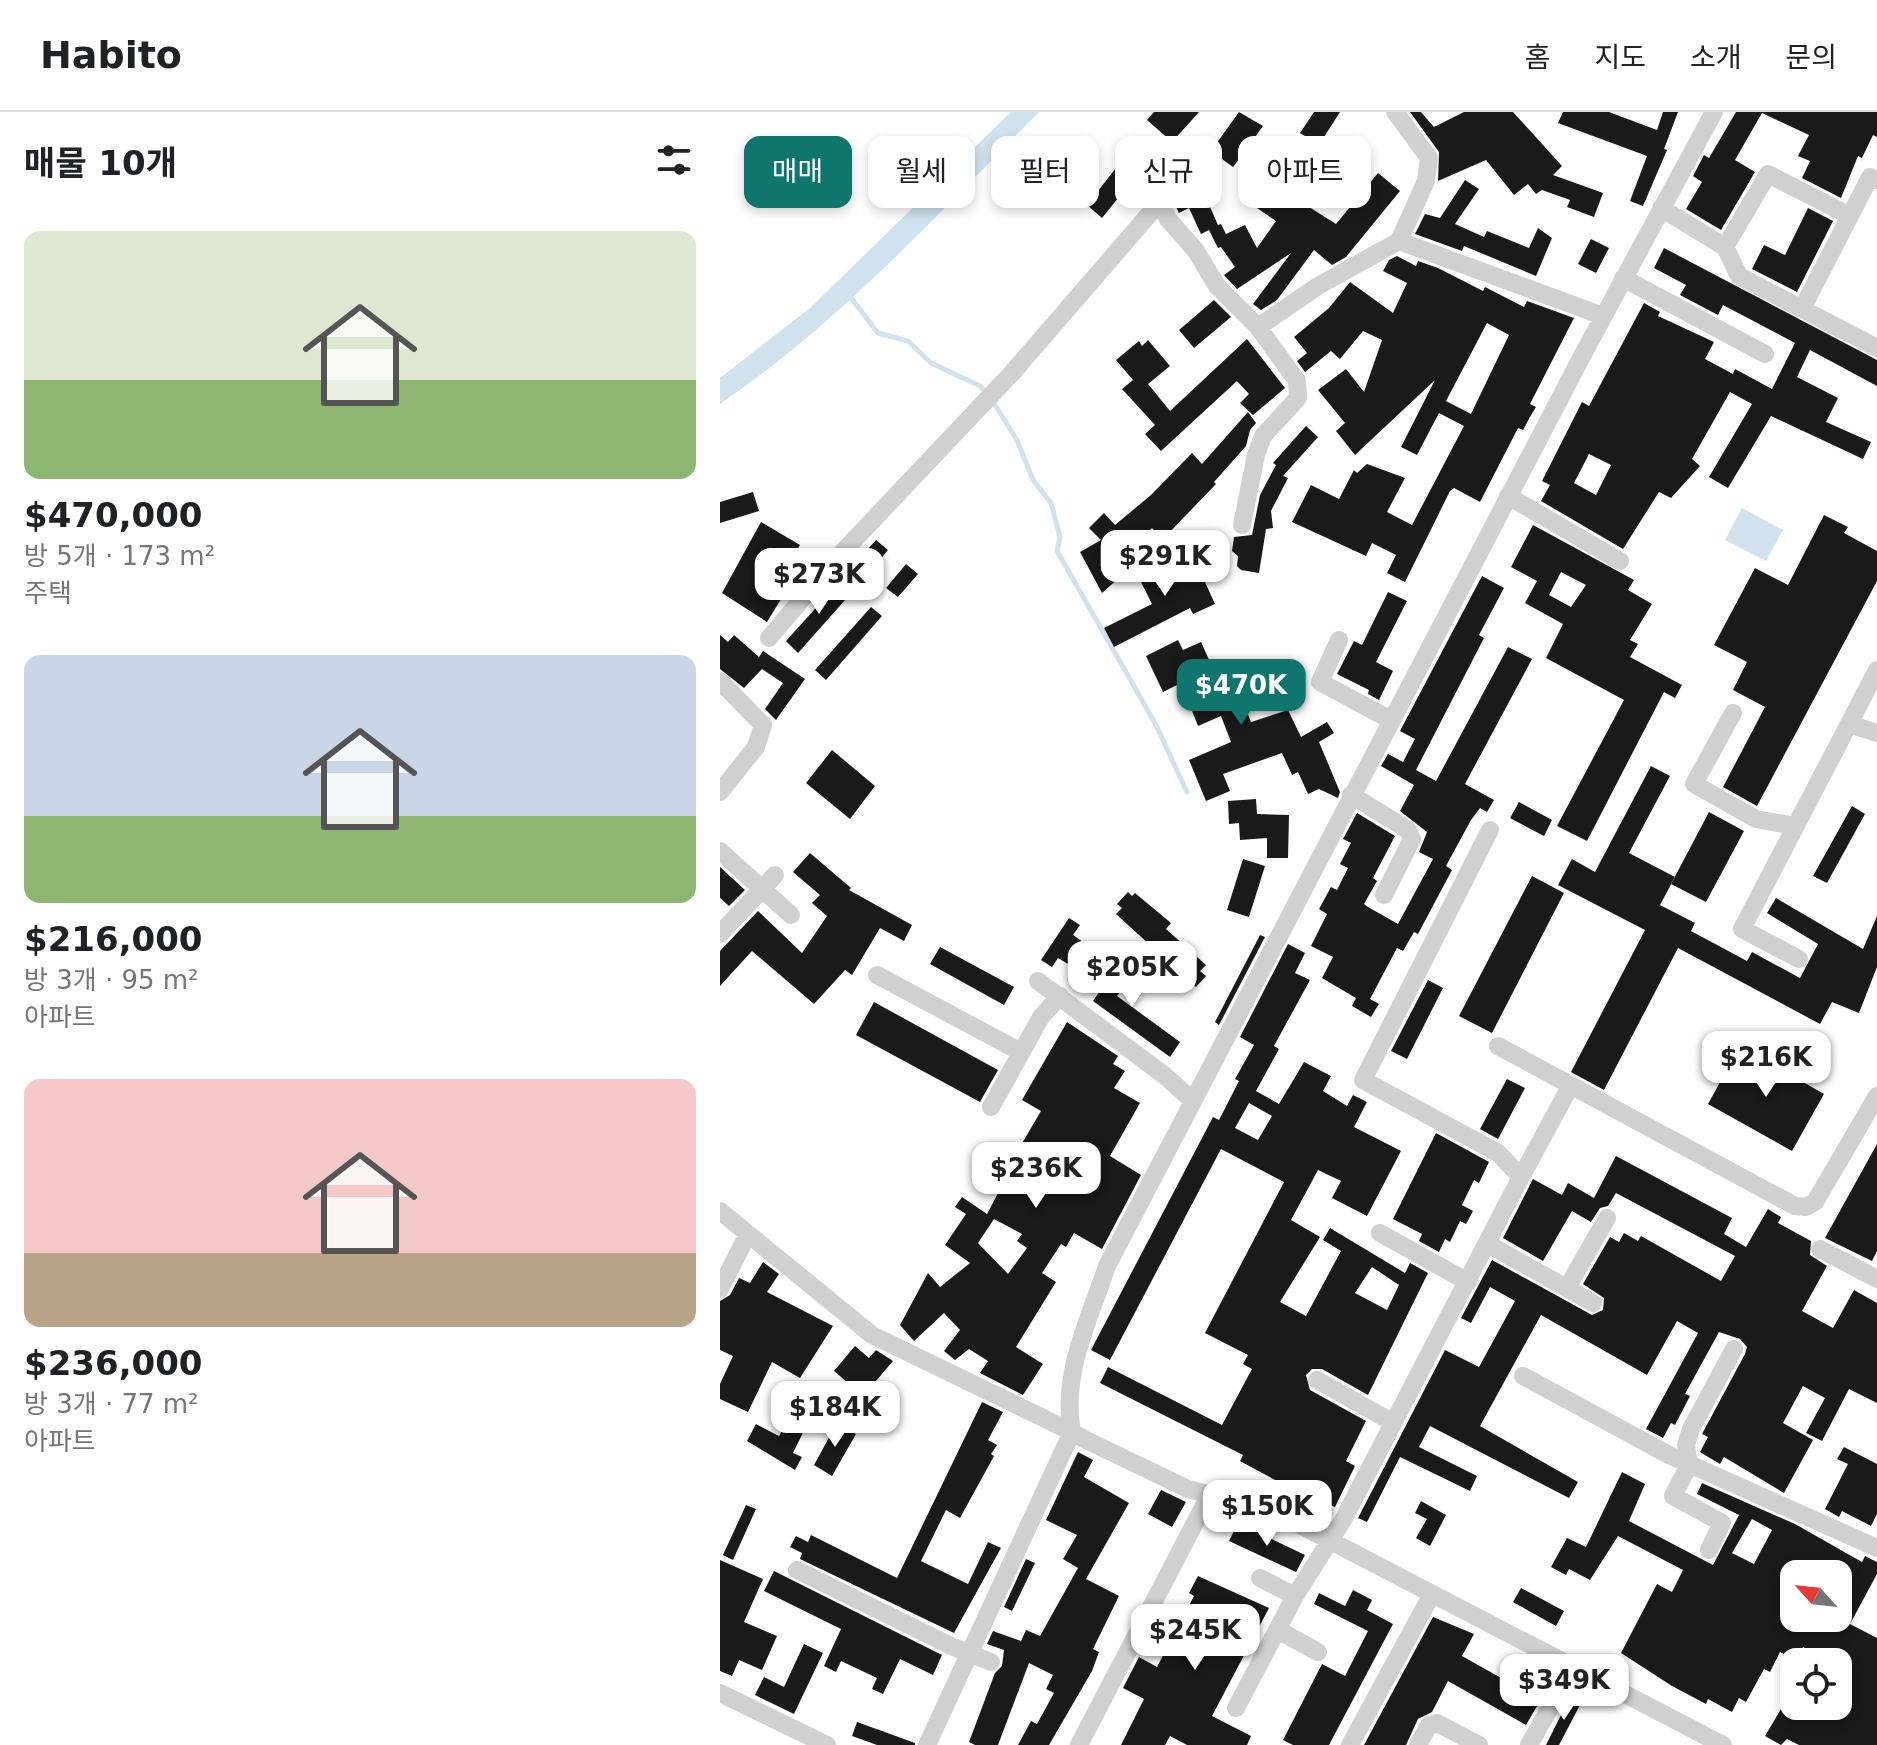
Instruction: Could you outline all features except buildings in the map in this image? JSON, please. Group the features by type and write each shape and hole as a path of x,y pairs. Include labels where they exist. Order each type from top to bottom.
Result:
{"street":[{"path":"1258,327 1318,286 1399,241 1426,181 1429,158 1395,112"},
{"path":"927,1745 1072,1432 1067,1405 1071,1376 1107,1266 1508,496 1714,112"},
{"path":"1725,247 1768,174 1850,216"},
{"path":"1802,309 1870,177 1877,180"},
{"path":"769,638 836,559 1012,373 1155,208"},
{"path":"1163,208 1196,251 1217,286 1258,327 1299,389 1298,398 1263,436 1256,455 1242,525"},
{"path":"1661,208 1725,247 1739,276 1877,348"},
{"path":"1399,241 1603,316"},
{"path":"1623,278 1765,354"},
{"path":"1508,496 1620,561"},
{"path":"1339,640 1320,682 1391,720"},
{"path":"1799,959 1742,929 1877,670"},
{"path":"720,681 763,725 756,747 720,792"},
{"path":"1733,713 1694,784 1756,819 1795,826"},
{"path":"1849,724 1877,733"},
{"path":"1351,795 1408,830 1412,839 1384,895"},
{"path":"1490,830 1363,1080 1498,1153 1521,1177"},
{"path":"720,851 791,915"},
{"path":"720,934 775,875"},
{"path":"877,975 1021,1052"},
{"path":"1038,981 1164,1075 1193,1101"},
{"path":"991,1107 1041,1017 1060,996"},
{"path":"1498,1046 1795,1206 1806,1207 1815,1202 1877,1096"},
{"path":"1236,1708 1295,1596 1330,1541 1571,1085"},
{"path":"720,1211 872,1335 1209,1496 1277,1513 1723,1745"},
{"path":"1567,1288 1607,1218"},
{"path":"1380,1233 1468,1282"},
{"path":"720,1289 748,1234"},
{"path":"1488,1244 1593,1303"},
{"path":"1820,1249 1877,1279"},
{"path":"1709,1550 1722,1523 1673,1496 1689,1465 1686,1445 1691,1429 1734,1349"},
{"path":"1523,1376 1689,1465 1877,1548"},
{"path":"1317,1380 1392,1422"},
{"path":"1079,1745 1209,1496"},
{"path":"797,1570 991,1662"},
{"path":"1260,1578 1295,1596"},
{"path":"1350,1745 1432,1594"},
{"path":"1278,1630 1318,1652"},
{"path":"1529,1745 1573,1667"},
{"path":"720,1693 827,1745"},
{"path":"1418,1745 1429,1725 1437,1723 1479,1745"}],"water":[{"path":"1011,112 1039,112 1015,136 991,136 991,161 975,177 975,147"},
{"path":"913,208 945,208 847,303 720,404 720,378 810,308"},
{"path":"1742,508 1783,530 1766,561 1725,540"}],"waterway":[{"path":"848,294 878,333 908,341 931,363 980,386 990,397 1017,440 1033,480 1051,503 1060,537 1057,551 1155,723 1187,792"}]}
